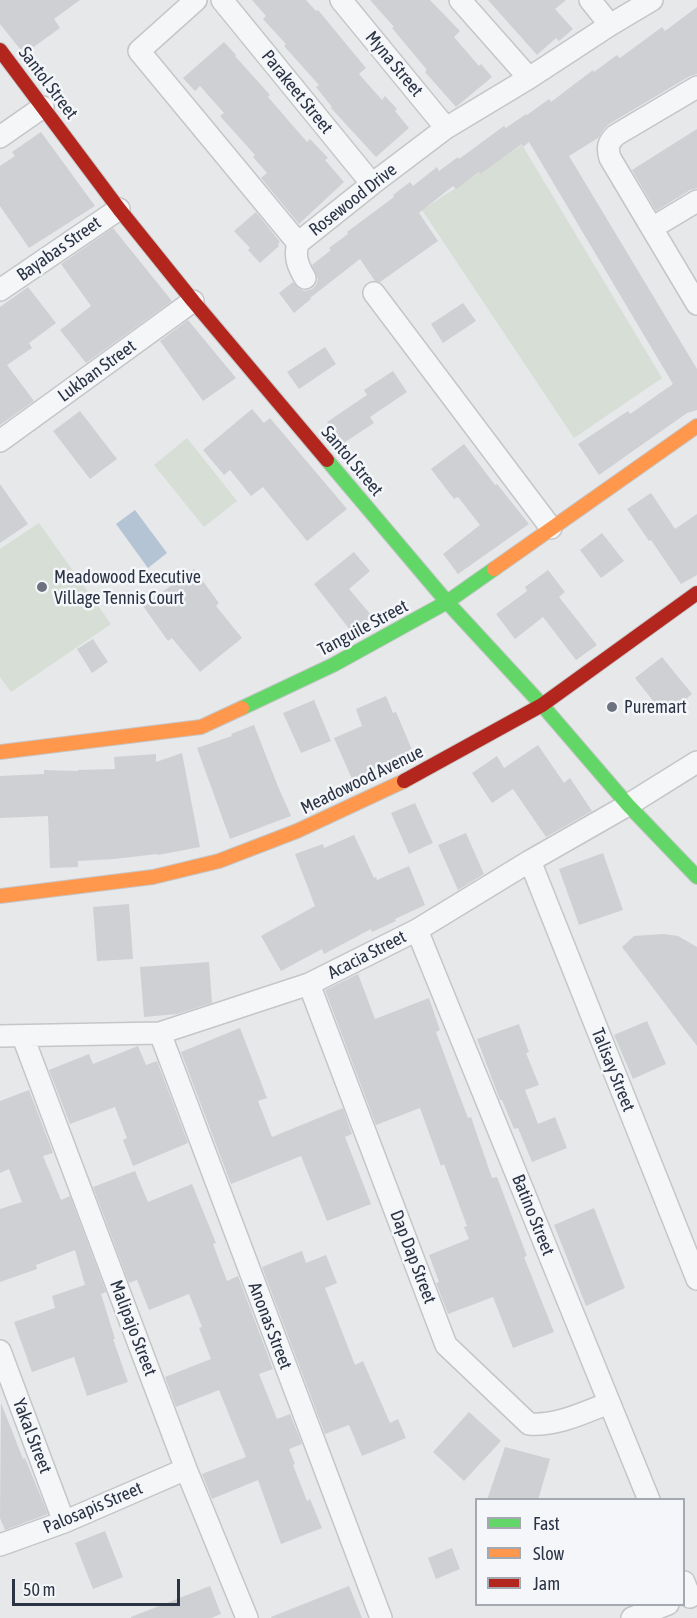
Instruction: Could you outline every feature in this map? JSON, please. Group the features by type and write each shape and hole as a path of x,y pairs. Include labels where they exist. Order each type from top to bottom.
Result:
{"street":[{"name":"Rosewood Drive","path":"196,0 139,51 298,243 446,128 652,0"},
{"name":"Parakeet Street","path":"222,0 372,184"},
{"name":"Myna Street","path":"341,0 446,128"},
{"path":"460,0 529,78"},
{"path":"590,0 610,25"},
{"name":"Santol Street","path":"0,50 119,208 193,301 447,602 542,705 628,805 697,878"},
{"path":"697,87 616,135 608,145 610,158 697,304"},
{"path":"0,137 43,107"},
{"path":"652,228 697,201"},
{"name":"Bayabas Street","path":"0,290 119,208"},
{"path":"298,243 296,260 305,278"},
{"path":"374,293 551,528"},
{"name":"Lukban Street","path":"0,441 193,301"},
{"name":"Tanguile Street","path":"0,752 201,727 333,664 447,602 697,426"},
{"name":"Meadowood Avenue","path":"0,896 153,877 219,861 297,831 420,773 542,705 697,593"},
{"name":"Acacia Street","path":"0,1036 160,1033 309,984 417,930 697,762"},
{"name":"Talisay Street","path":"530,861 697,1279"},
{"name":"Batino Street","path":"417,930 648,1498"},
{"name":"Dap Dap Street","path":"309,984 446,1345 529,1424 542,1425 559,1422 609,1403"},
{"name":"Anonas Street","path":"160,1033 381,1618"},
{"name":"Malipajo Street","path":"23,1037 186,1469 247,1618"},
{"name":"Yakal Street","path":"0,1351 64,1522"},
{"name":"Palosapis Street","path":"0,1545 64,1522 186,1469"},
{"path":"632,1618 665,1606"}],"shaded area":[{"path":"522,145 662,378 574,438 422,210"},
{"path":"187,438 237,501 204,527 154,465"},
{"name":"Meadowood Executive Village Tennis Court","path":"39,523 111,624 11,692 0,677 0,549"}],"water":[{"path":"135,510 167,553 148,568 116,524"}],"building":[{"path":"0,0 80,0 54,19 60,28 24,54 0,24"},
{"path":"252,0 306,0 316,11 318,10 366,68 359,74 382,100 385,96 409,128 376,157 331,108 316,87 319,85 284,46 286,44 263,19 266,16"},
{"path":"370,0 430,0 460,31 454,37 479,66 481,64 492,77 456,107 425,72 427,70"},
{"path":"488,0 566,0 555,9 573,29 559,41 556,38 537,55"},
{"path":"697,7 697,74 609,124 598,138 569,156 697,369 697,410 687,413 599,475 578,444 628,411 630,414 673,384 529,142 523,147 522,144 456,189 453,186 419,213 438,241 380,282 375,281 360,259 294,313 279,293 293,282 299,289 305,291 312,289 318,279 312,265 348,234 347,232 394,197 393,195 410,182 413,186 437,167 439,171 458,157 459,159 504,126 506,128 549,99 551,102 593,70 594,72 617,55 620,58 662,27 665,31"},
{"path":"224,42 307,142 310,139 328,158 325,160 344,182 299,224 261,178 267,173 253,157 255,155 220,116 224,113 200,86 195,91 183,78"},
{"path":"697,129 697,188 656,211 632,170"},
{"path":"41,132 95,206 29,248 0,206 0,166 15,156 12,152"},
{"path":"256,212 280,242 279,246 260,263 234,231"},
{"path":"113,228 172,301 86,363 60,330 91,306 61,264"},
{"path":"28,287 56,323 29,343 32,348 7,365 34,401 0,425 0,307"},
{"path":"463,303 476,321 443,343 431,324"},
{"path":"188,320 236,378 203,401 160,341"},
{"path":"325,347 336,364 299,389 287,372"},
{"path":"393,371 407,392 370,417 374,423 342,444 327,422 367,395 364,390"},
{"path":"252,409 264,423 270,418 347,509 307,541 263,487 251,496 230,470 224,475 203,450"},
{"path":"80,411 117,459 90,479 53,431"},
{"path":"464,444 529,524 458,574 443,554 480,525 458,497 454,499 431,469"},
{"path":"0,484 28,524 0,543"},
{"path":"651,493 675,529 697,514 697,575 681,584 627,509"},
{"path":"602,533 624,561 601,578 580,550"},
{"path":"354,552 370,571 349,589 377,622 354,635 314,584"},
{"path":"194,569 219,603 216,606 242,638 200,672 172,638 168,641 143,606"},
{"path":"548,570 565,592 559,597 597,645 576,660 543,617 515,639 496,614 527,591 525,587"},
{"path":"93,639 108,662 92,673 77,649"},
{"path":"662,657 692,694 665,716 635,678"},
{"path":"386,696 393,713 396,712 413,752 352,779 334,738 362,726 356,709"},
{"path":"314,700 331,741 301,753 283,713"},
{"path":"254,725 291,816 230,839 197,748 232,736 231,734"},
{"path":"538,745 564,783 570,778 592,811 546,837 513,789 492,803 472,773 497,756 504,768"},
{"path":"182,753 200,847 158,855 78,861 78,867 50,868 48,816 0,818 0,776 44,774 44,770 115,769 114,757 156,754 156,762"},
{"path":"415,803 433,843 409,854 391,813"},
{"path":"466,833 484,874 458,890 438,845"},
{"path":"354,835 374,878 376,877 377,880 409,866 425,905 372,932 371,929 324,954 322,949 281,971 261,936 315,906 295,854 323,844 324,848"},
{"path":"603,853 623,910 579,925 559,869"},
{"path":"129,904 133,959 97,961 93,907"},
{"path":"663,934 678,936 697,947 697,1046 622,947 634,936"},
{"path":"209,962 212,1003 177,1014 144,1017 140,967"},
{"path":"358,974 375,1019 429,998 440,1030 436,1032 457,1089 468,1118 471,1117 492,1178 497,1177 527,1256 524,1257 554,1332 513,1348 493,1297 448,1314 436,1283 439,1282 429,1255 469,1239 464,1227 467,1226 444,1164 441,1166 420,1108 376,1125 325,990"},
{"path":"647,1021 666,1064 633,1079 614,1035"},
{"path":"519,1024 529,1052 526,1053 539,1085 525,1090 538,1124 555,1117 567,1148 532,1162 518,1128 514,1129 502,1100 500,1100 477,1039"},
{"path":"240,1028 267,1098 258,1101 272,1137 343,1108 352,1134 345,1137 371,1204 327,1221 301,1156 231,1184 181,1052"},
{"path":"138,1046 146,1065 157,1061 188,1143 133,1166 123,1140 127,1138 115,1107 70,1124 49,1070 89,1054 93,1064"},
{"path":"29,1090 53,1153 43,1156 61,1200 70,1196 106,1292 101,1294 128,1382 87,1396 74,1357 32,1372 14,1322 55,1308 52,1296 85,1285 75,1250 36,1265 37,1269 0,1282 0,1209 22,1202 9,1169 0,1173 0,1101"},
{"path":"135,1171 148,1202 192,1184 216,1243 213,1244 227,1281 238,1276 273,1369 259,1374 277,1419 290,1414 302,1444 289,1449 307,1501 310,1499 322,1528 281,1544 258,1480 212,1499 202,1474 246,1457 219,1390 176,1407 165,1377 211,1359 199,1328 202,1327 189,1294 149,1310 137,1280 129,1283 93,1187"},
{"path":"594,1208 625,1288 586,1306 554,1225"},
{"path":"302,1251 306,1263 326,1255 337,1283 325,1288 355,1365 363,1361 390,1423 398,1419 406,1438 362,1456 349,1425 325,1434 262,1267"},
{"path":"1,1403 48,1514 5,1530 0,1518"},
{"path":"469,1412 501,1441 464,1481 433,1452"},
{"path":"505,1447 550,1459 539,1498 488,1498"},
{"path":"105,1531 123,1577 93,1589 75,1543"},
{"path":"452,1548 460,1569 436,1579 428,1558"},
{"path":"210,1586 221,1614 211,1618 131,1618 131,1617"},
{"path":"349,1586 362,1618 271,1618 271,1617"}],"traffic: fast":[{"path":"327,460 447,602 542,705 628,805 697,877"},
{"path":"242,708 333,665 447,602 494,569"}],"traffic: slow":[{"path":"494,569 697,426"},
{"path":"0,752 201,727 242,708"},
{"path":"0,896 153,877 219,861 297,831 404,781"}],"traffic: jam":[{"path":"0,50 119,209 327,460"},
{"path":"404,781 542,705 697,593"}],"place":[{"name":"Meadowood Executive Village Tennis Court","path":"42,587"},
{"name":"Puremart","path":"612,707"}]}
